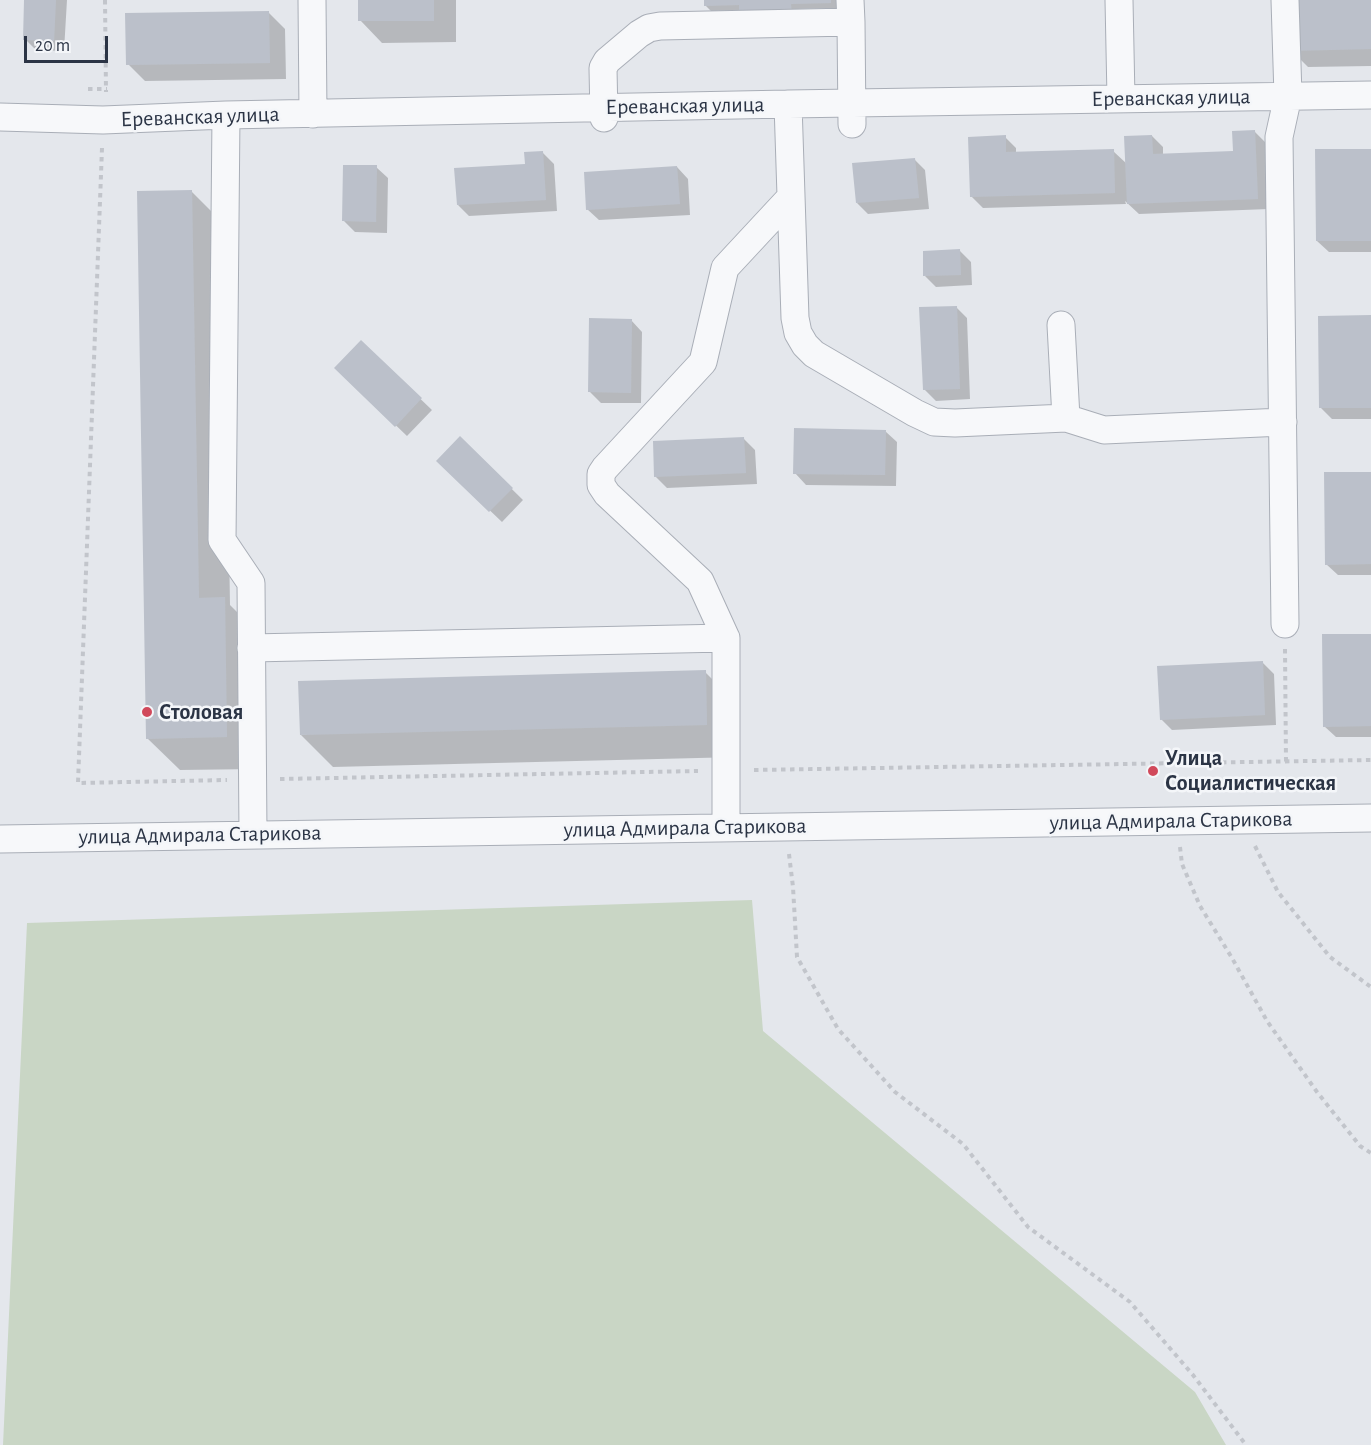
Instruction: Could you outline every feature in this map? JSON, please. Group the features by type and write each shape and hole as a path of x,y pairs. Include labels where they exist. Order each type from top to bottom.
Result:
{"street":[{"path":"312,0 313,114"},
{"path":"1119,0 1121,98"},
{"path":"1284,624 1280,137 1288,96 1286,0"},
{"path":"604,113 603,68 607,61 649,28 851,11 852,113"},
{"name":"Ереванская улица","path":"0,117 103,120 226,115 604,113 788,104 852,113 1121,98 1371,94"},
{"path":"788,104 795,318 798,333 814,354 934,422 1066,418 1104,430 1283,422"},
{"path":"226,115 222,540 251,583 253,834"},
{"path":"726,827 726,638 699,581 607,495 601,485 601,474 703,362 725,267 791,197"},
{"path":"1061,325 1066,418"},
{"path":"251,648 726,638"},
{"name":"улица Адмирала Старикова","path":"0,839 1371,818"}],"path":[{"path":"78,783 106,89 105,0"},
{"path":"1284,624 1286,762"},
{"path":"1251,820 1255,849 1278,892 1330,957 1371,987"},
{"path":"1178,821 1182,864 1200,906 1267,1021 1317,1092 1360,1146 1371,1153"},
{"path":"785,826 793,887 797,957 838,1029 895,1092 963,1144 1028,1227 1130,1302 1192,1375 1246,1445"}],"green space":[{"path":"752,900 763,1031 1195,1392 1226,1445 3,1445 27,923"}],"building":[{"path":"24,0 56,0 54,41 23,40"},
{"path":"358,0 434,0 434,21 358,21"},
{"path":"704,0 831,0 831,3 791,4 792,19 739,20 739,5 704,6"},
{"path":"1288,0 1371,0 1371,49 1289,51"},
{"path":"269,11 270,63 126,65 125,13"},
{"path":"1255,130 1258,199 1127,204 1124,136 1152,135 1153,154 1233,151 1232,131"},
{"path":"1006,135 1006,152 1114,149 1115,193 970,197 968,137"},
{"path":"1315,149 1371,149 1371,241 1316,241"},
{"path":"543,151 546,200 457,205 454,168 525,164 524,152"},
{"path":"915,158 919,198 856,203 852,163"},
{"path":"343,165 377,165 376,222 342,221"},
{"path":"677,166 680,204 586,210 584,172"},
{"path":"192,190 199,598 225,597 227,737 146,739 137,191"},
{"path":"960,249 961,275 923,276 923,251"},
{"path":"957,306 960,389 923,390 919,307"},
{"path":"1371,315 1371,408 1319,408 1318,316"},
{"path":"589,318 632,319 631,393 588,392"},
{"path":"361,340 422,398 395,427 334,368"},
{"path":"794,428 886,430 885,475 793,474"},
{"path":"460,436 513,488 489,512 436,461"},
{"path":"744,437 746,473 654,477 653,441"},
{"path":"1324,472 1371,472 1371,564 1325,565"},
{"path":"1322,634 1371,634 1371,726 1323,727"},
{"path":"1263,661 1265,715 1160,720 1157,666"},
{"path":"706,670 707,725 300,735 298,681"}],"place":[{"name":"Столовая","path":"147,712"},
{"name":"Улица Социалистическая","path":"1153,771"}]}
